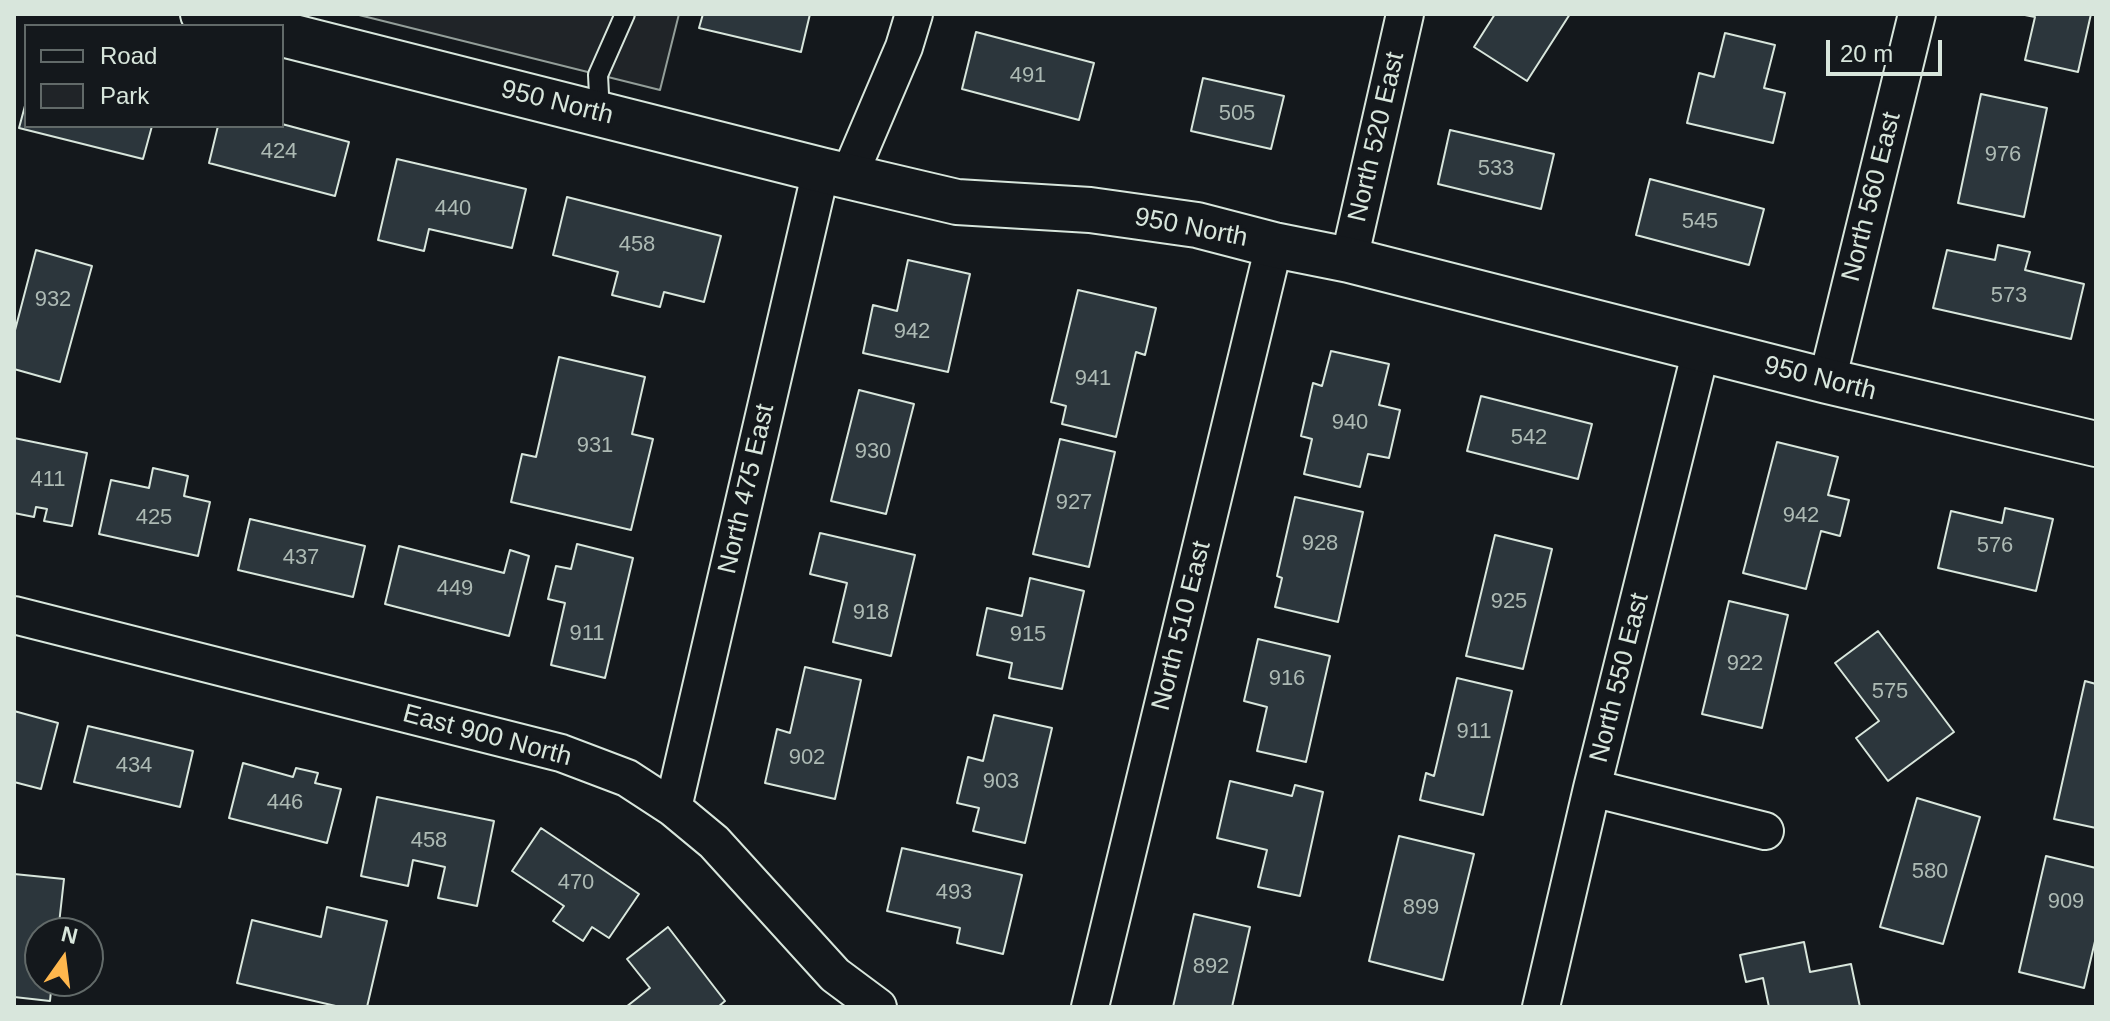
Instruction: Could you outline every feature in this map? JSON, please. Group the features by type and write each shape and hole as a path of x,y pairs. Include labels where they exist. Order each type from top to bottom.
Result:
{"street":[{"path":"203,14 243,24"},
{"name":"North 475 East","path":"673,808 835,173 904,47 914,14"},
{"name":"North 520 East","path":"1349,260 1405,14"},
{"name":"North 560 East","path":"1827,381 1917,14"},
{"name":"950 North","path":"284,35 957,202 1090,210 1197,225 1349,260 1827,381 2096,444"},
{"name":"North 510 East","path":"1090,1007 1274,245"},
{"name":"North 550 East","path":"1541,1007 1701,350"},
{"name":"East 900 North","path":"14,615 561,753 627,778 673,808 714,842 835,975 878,1007"},
{"path":"1592,788 1765,831"}],"lane":[{"path":"600,114 598,75 625,14"}],"green space":[{"path":"355,14 679,14 660,90"}],"building":[{"path":"703,14 810,14 801,52 699,28"},
{"path":"1495,14 1570,14 1527,81 1474,47"},
{"path":"2020,14 2091,14 2078,72 2025,60 2035,17"},
{"path":"976,32 1094,63 1079,120 962,89"},
{"path":"1725,33 1775,45 1764,88 1785,93 1773,143 1687,123 1699,73 1714,77"},
{"path":"1203,78 1284,96 1271,149 1191,131"},
{"path":"1981,94 2047,108 2024,217 1958,203"},
{"path":"24,109 24,128 151,128 143,159 19,128"},
{"path":"284,125 349,142 335,196 209,163 218,128 284,128"},
{"path":"1450,130 1554,154 1541,209 1438,184"},
{"path":"397,159 526,189 512,248 429,229 424,251 378,240"},
{"path":"1650,179 1764,209 1749,265 1636,235"},
{"path":"567,197 721,236 704,302 664,292 660,307 612,295 618,272 553,255"},
{"path":"1998,245 2030,252 2025,270 2084,284 2071,339 1933,308 1947,250 1995,260"},
{"path":"36,250 92,266 60,382 14,369 14,334"},
{"path":"908,260 970,274 948,372 863,353 873,305 897,311"},
{"path":"1078,290 1156,308 1145,355 1136,352 1116,437 1062,424 1066,406 1051,402"},
{"path":"1331,351 1389,364 1379,405 1400,410 1389,458 1368,454 1360,487 1304,474 1312,439 1301,436 1313,383 1322,386"},
{"path":"559,357 645,377 632,434 653,439 631,530 511,502 522,454 536,457"},
{"path":"859,390 914,404 886,514 831,501"},
{"path":"1481,396 1592,424 1578,479 1467,451"},
{"path":"14,438 87,453 72,526 44,521 47,509 36,507 34,517 14,513"},
{"path":"1060,439 1115,452 1089,567 1033,554"},
{"path":"1777,442 1838,457 1828,495 1849,500 1840,536 1821,531 1806,589 1743,573"},
{"path":"153,468 188,476 184,496 210,502 198,556 99,534 111,480 149,488"},
{"path":"1295,497 1363,512 1338,622 1275,607 1282,578 1277,576"},
{"path":"2005,508 2053,519 2036,591 1938,568 1951,511 2002,523"},
{"path":"250,519 365,546 353,597 238,570"},
{"path":"820,533 915,555 891,656 833,642 847,583 810,574"},
{"path":"1495,535 1552,549 1523,669 1466,656"},
{"path":"577,544 633,558 605,678 551,665 565,603 548,599 556,566 571,569"},
{"path":"399,546 504,573 510,550 529,556 509,636 385,604"},
{"path":"1030,578 1084,591 1062,689 1009,678 1012,663 977,655 987,608 1022,616"},
{"path":"1729,601 1788,615 1762,728 1702,714"},
{"path":"1878,631 1954,732 1888,781 1856,738 1879,721 1835,663"},
{"path":"1258,639 1330,656 1306,762 1257,751 1267,707 1244,701"},
{"path":"805,667 861,680 835,799 765,783 777,729 790,733"},
{"path":"1457,678 1512,691 1483,815 1420,800 1426,773 1434,776"},
{"path":"2085,681 2096,684 2096,828 2054,819"},
{"path":"14,711 58,723 41,789 14,782"},
{"path":"994,715 1052,728 1025,843 973,831 979,808 957,803 968,757 983,761"},
{"path":"88,726 193,751 180,807 74,782"},
{"path":"243,763 293,777 296,768 318,773 315,783 341,789 327,843 229,818"},
{"path":"1230,781 1292,796 1295,785 1323,792 1300,896 1258,887 1267,850 1217,838"},
{"path":"377,797 494,821 477,906 438,898 445,867 413,860 408,886 361,876"},
{"path":"1917,798 1980,817 1943,944 1880,927"},
{"path":"541,828 639,894 609,938 592,927 583,941 553,921 564,906 512,871"},
{"path":"1399,836 1474,854 1443,980 1369,961"},
{"path":"902,848 1022,875 1003,954 957,943 960,928 887,911"},
{"path":"2046,856 2096,868 2096,937 2084,988 2019,972"},
{"path":"14,874 64,879 60,917 24,917 24,997 50,997 50,1001 14,997"},
{"path":"327,907 387,921 367,1007 340,1007 237,983 252,920 321,937"},
{"path":"1194,914 1250,927 1232,1007 1173,1007"},
{"path":"668,927 725,1001 718,1007 626,1007 650,988 627,959"},
{"path":"1804,942 1810,972 1851,964 1860,1007 1769,1007 1763,978 1746,982 1740,955"}]}
